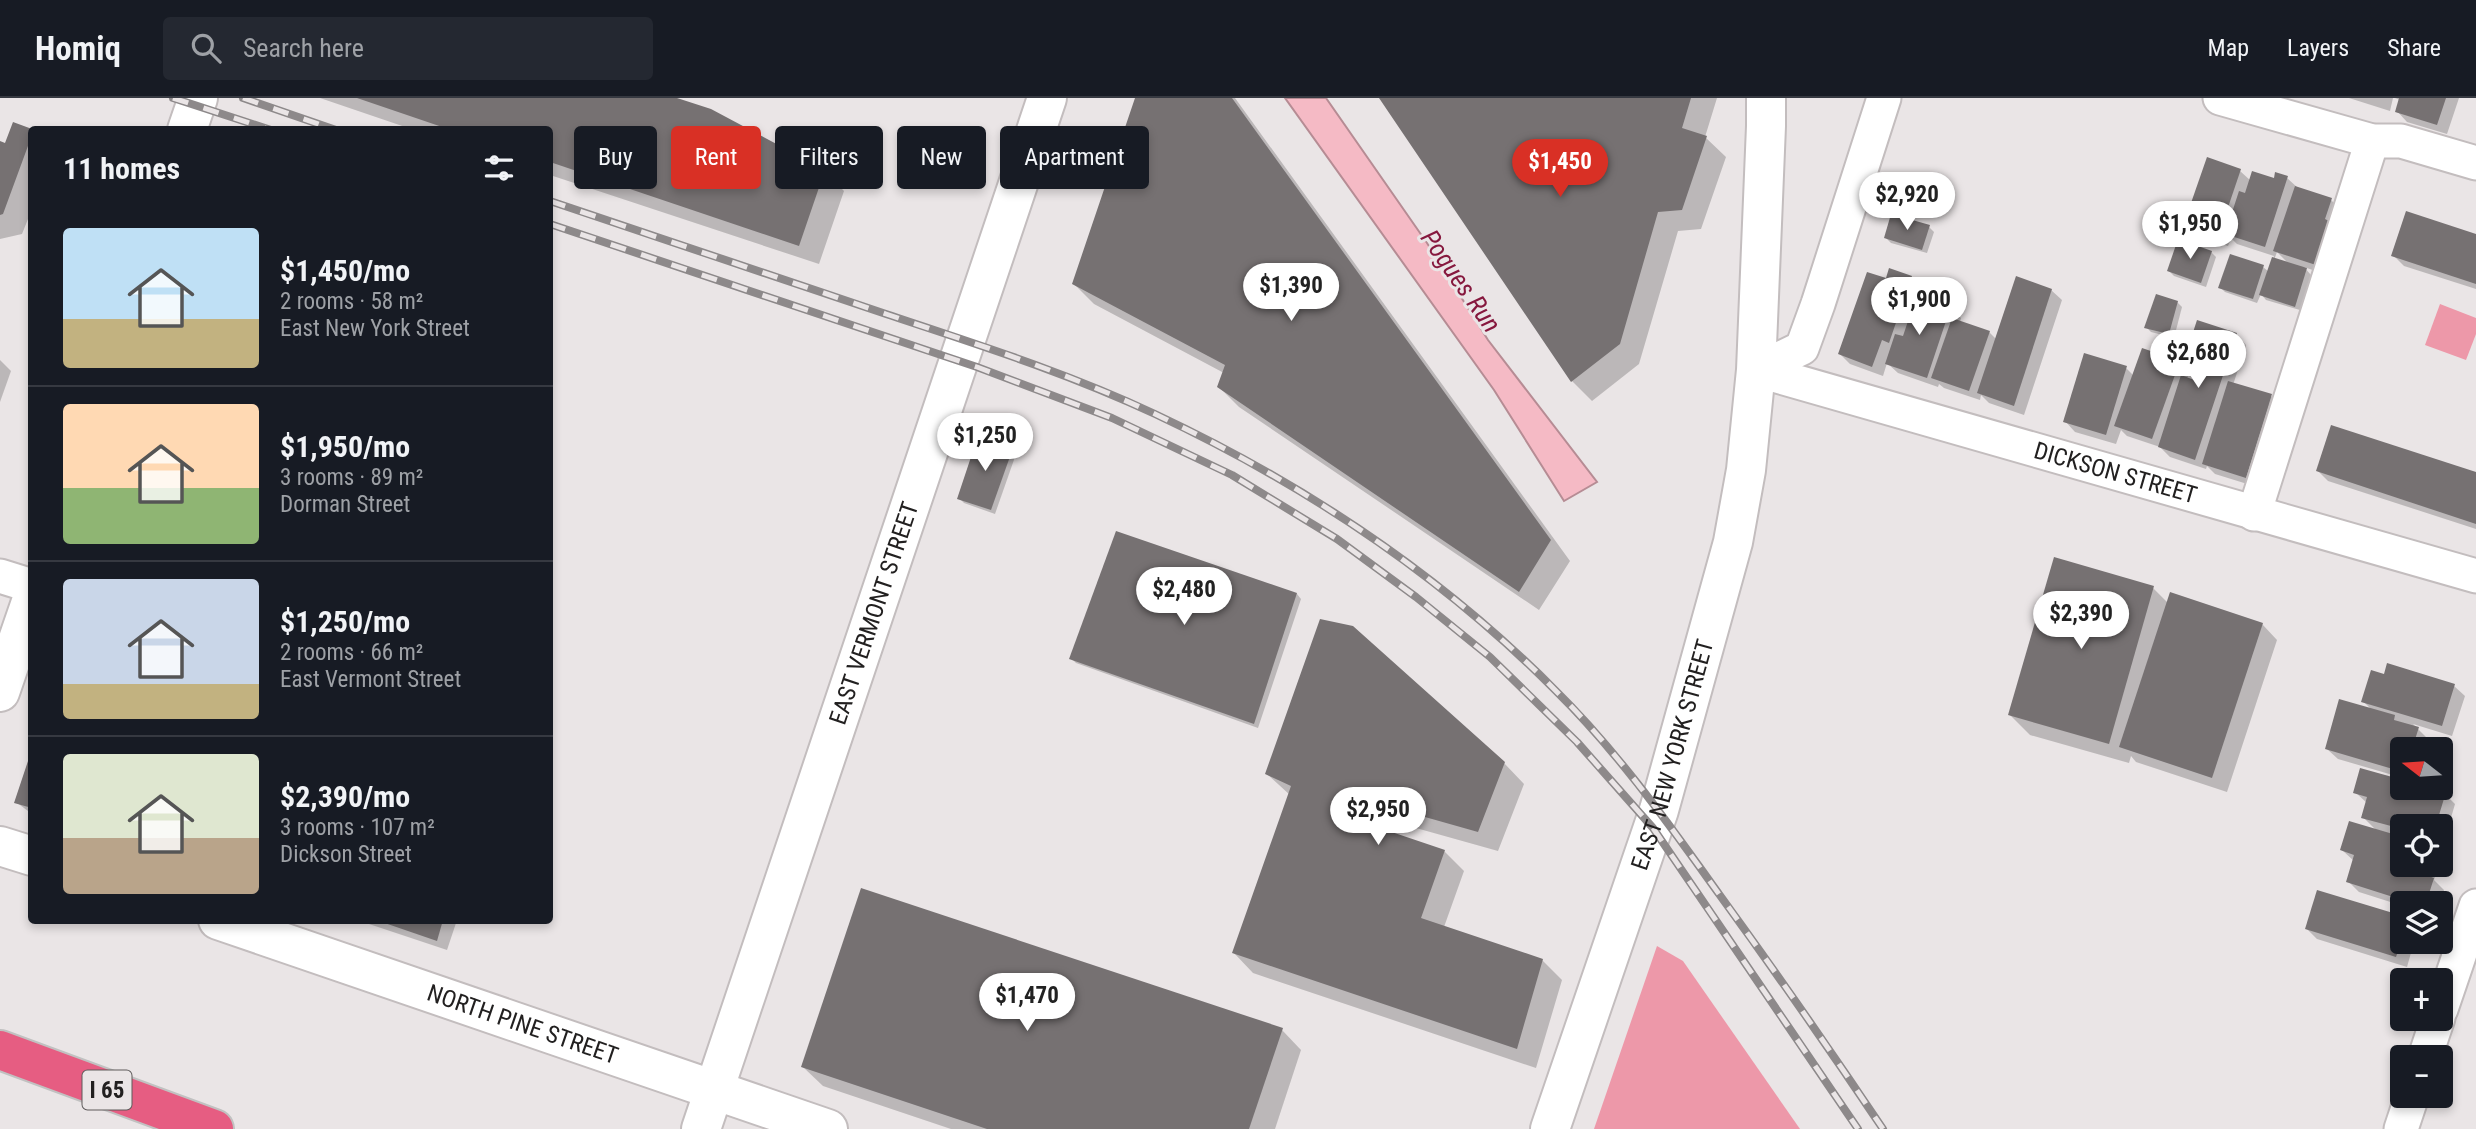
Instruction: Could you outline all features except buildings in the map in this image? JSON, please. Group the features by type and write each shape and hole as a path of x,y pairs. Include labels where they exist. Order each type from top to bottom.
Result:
{"highway":[{"name":"I 65","path":"0,1051 214,1129"}],"main road":[{"path":"188,126 198,98"},
{"name":"EAST VERMONT STREET","path":"701,1129 1047,98"},
{"name":"EAST NEW YORK STREET","path":"1550,1129 1659,810 1733,542 1744,482 1756,370 1766,98"},
{"path":"0,692 28,611"},
{"path":"0,846 28,855"},
{"name":"NORTH PINE STREET","path":"230,924 828,1129"}],"street":[{"path":"1756,370 1802,348 1884,98"},
{"path":"2236,100 2372,141 2401,141 2476,163"},
{"path":"2254,514 2372,141"},
{"name":"DICKSON STREET","path":"1756,370 2476,576"},
{"path":"0,576 28,585"},
{"path":"2453,974 2476,906"},
{"path":"2401,1129 2408,1108"}],"shaded area":[{"path":"1285,98 1326,98 1427,243 1488,340 1597,482 1564,501 1494,390"},
{"path":"2440,304 2476,318 2476,334 2466,360 2425,345"},
{"path":"1657,946 1683,961 1800,1129 1594,1129"}],"railway":[{"path":"173,98 259,126"},
{"path":"243,98 324,126"},
{"path":"553,202 988,348 1089,385 1210,441 1316,501 1367,534 1417,570 1511,648 1600,738 1681,841 1782,981 1883,1129"},
{"path":"553,225 977,367 1112,418 1232,475 1337,539 1416,597 1490,657 1577,742 1653,828 1858,1129"}],"water label":[{"name":"Pogues Run","path":"1461,281"}]}
